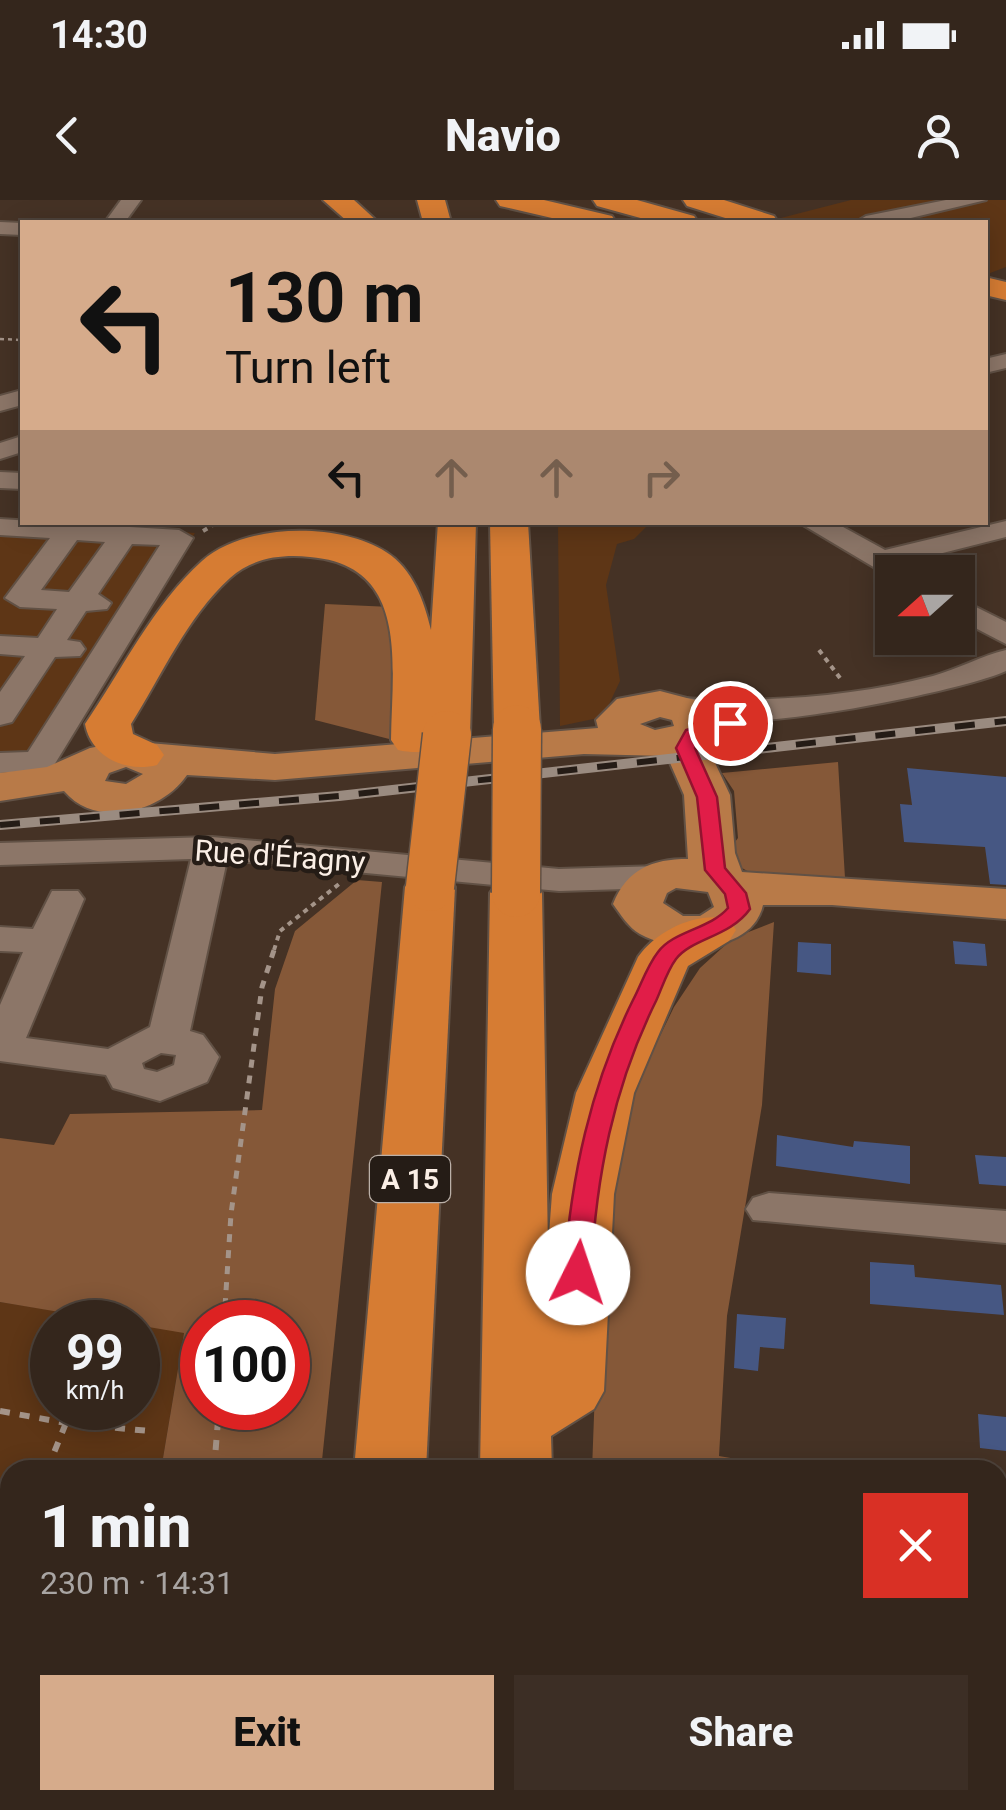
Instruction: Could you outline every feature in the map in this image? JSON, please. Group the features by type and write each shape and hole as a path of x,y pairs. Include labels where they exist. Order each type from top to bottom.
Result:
{"highway":[{"path":"336,200 361,220"},
{"path":"510,200 581,220"},
{"path":"510,200 594,220"},
{"path":"540,200 622,220"},
{"path":"560,200 642,220"},
{"path":"607,200 677,220"},
{"path":"670,200 711,220"},
{"path":"697,200 758,220"},
{"name":"A 15","path":"391,1460 430,887 435,749 458,525"},
{"path":"509,525 515,652 538,886 516,1447"},
{"path":"515,652 539,600 544,525"},
{"path":"147,769 108,738 108,724 200,586 238,556 285,544 322,545 354,552 378,564 400,586 435,749"},
{"path":"516,1447 570,1391 583,1194 606,1093 623,1044 693,899"}],"main road":[{"path":"2,779 94,780 117,755 147,769 275,767 450,756 522,737 635,732 670,743 687,726"},
{"path":"687,726 687,754 703,782 713,863 693,899"},
{"path":"635,732 667,759 688,798 690,822 684,850 693,899"},
{"path":"693,899 790,906 882,896 1006,904"}],"street":[{"path":"876,220 976,200"},
{"path":"817,525 875,556"},
{"path":"842,540 869,530 870,525"},
{"path":"0,527 179,538 39,762 2,779"},
{"path":"927,555 1006,529"},
{"path":"69,532 10,597 2,635 46,648 108,652"},
{"path":"0,715 122,536"},
{"path":"10,597 136,606"},
{"path":"975,619 1000,636"},
{"path":"687,726 728,710 864,696 980,672 1006,659"},
{"path":"687,726 1006,678"},
{"path":"65,899 1,1048 122,1064 128,1078 148,1086 184,1080 198,1065 198,1057 189,1044 168,1038 212,848"},
{"name":"Rue d'Éragny","path":"0,854 212,848 538,886 625,904 693,899"},
{"path":"0,939 45,941"},
{"path":"769,1209 1006,1227"}],"path":[{"path":"197,534 213,525"},
{"path":"819,650 840,678"},
{"path":"225,1300 231,1214 262,988 280,931 338,887 344,873"},
{"path":"0,1412 30,1417"},
{"path":"50,1460 63,1430"},
{"path":"131,1430 149,1432"},
{"path":"215,1460 217,1430"}],"shaded area":[{"path":"851,200 1006,200 1006,267 988,274 988,220 773,220"},
{"path":"0,518 20,520 20,525 91,525 195,533 51,772 0,775"},
{"path":"558,525 648,525 634,539 617,544 606,585 620,681 603,717 560,726"},
{"path":"325,604 391,607 397,741 315,720"},
{"path":"838,762 845,878 749,872 737,865 732,846 738,838 734,791 722,773"},
{"path":"357,880 382,882 322,1460 163,1460 180,1357 180,1430 310,1430 310,1300 180,1300 180,1332 160,1329 160,1300 30,1300 30,1307 0,1302 0,1138 54,1145 70,1114 262,1110 275,989 295,931"},
{"path":"774,922 762,1105 727,1316 719,1456 742,1460 592,1460 601,1227 628,1102 674,1007 700,968 733,938"},
{"path":"0,1302 30,1307 30,1430 160,1430 160,1328 180,1331 180,1356 163,1460 0,1460"}],"building":[{"path":"907,768 1006,777 1006,885 990,884 985,847 904,842 900,804 912,805"},
{"path":"953,941 985,944 987,966 955,964"},
{"path":"798,942 831,944 831,975 797,972"},
{"path":"777,1135 853,1147 854,1141 910,1146 910,1184 776,1166"},
{"path":"975,1155 1006,1157 1006,1186 979,1184"},
{"path":"870,1262 914,1265 915,1277 1001,1285 1004,1315 870,1304"},
{"path":"737,1314 786,1318 784,1349 760,1347 758,1371 734,1368"},
{"path":"978,1414 1006,1417 1006,1451 980,1448"}],"railway":[{"path":"0,825 339,796 1006,721"}],"route":[{"path":"578,1273 583,1194 593,1142 623,1044 668,953 727,923 739,909 736,893 715,870 707,797 686,748 692,734 730,723"}]}
